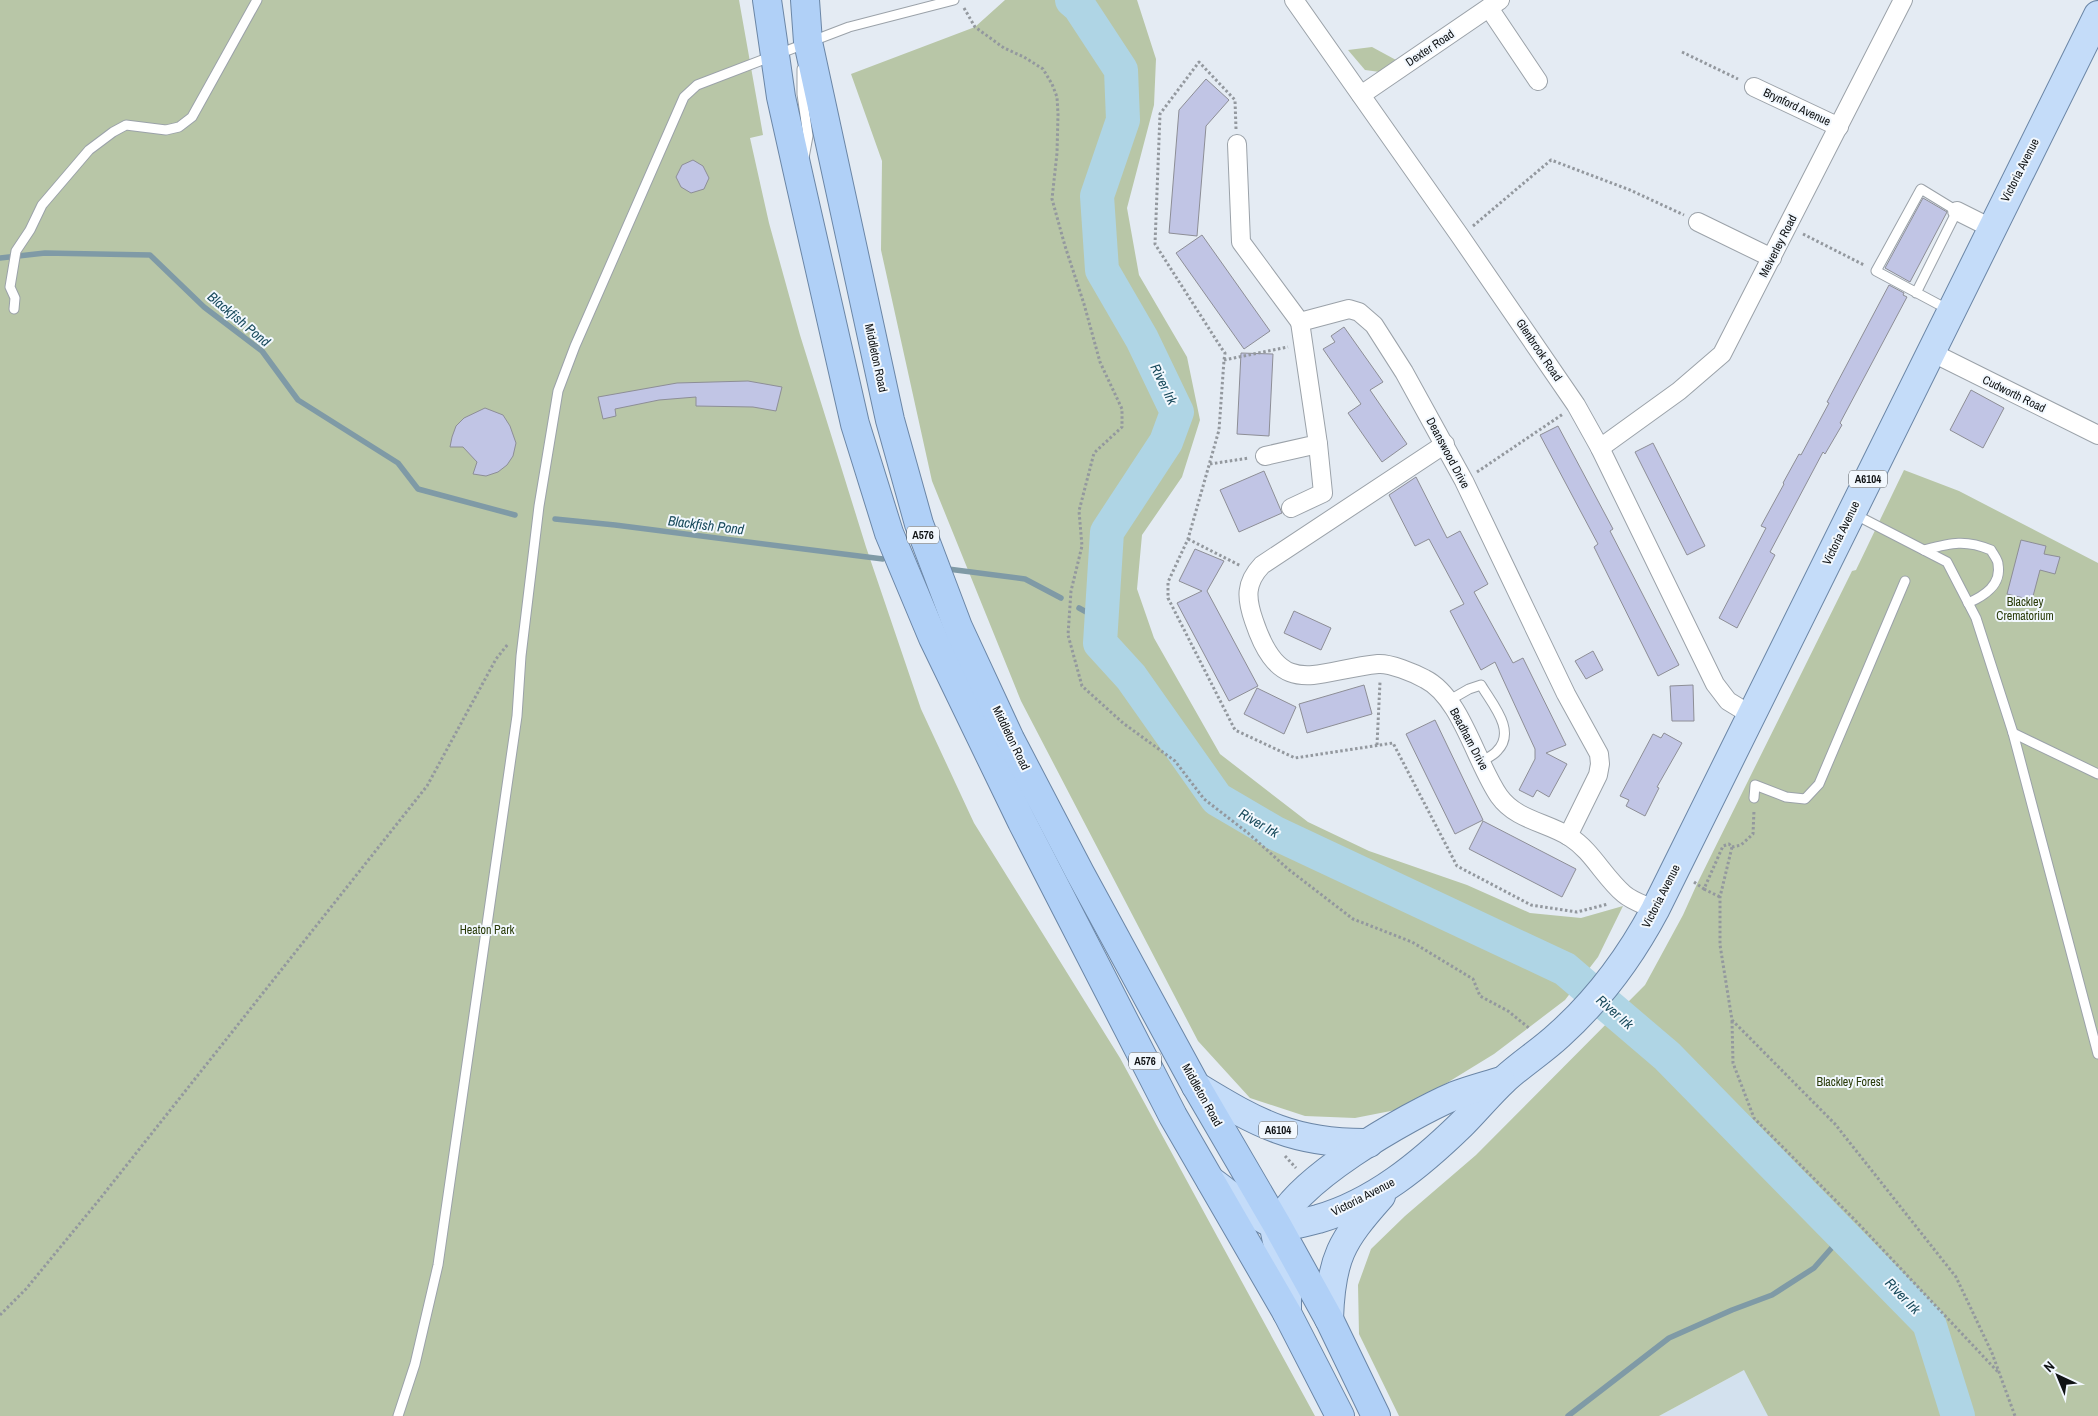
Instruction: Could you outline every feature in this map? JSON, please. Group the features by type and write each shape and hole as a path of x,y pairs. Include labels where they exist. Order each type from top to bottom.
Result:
{"highway":[{"name":"A576","path":"767,0 781,97 855,424 892,542 932,638 974,725 1173,1116 1287,1313 1340,1416"},
{"name":"Middleton Road","path":"805,0 808,42 890,420 919,524 958,627 1010,739 1080,873 1196,1086 1277,1224 1328,1319 1376,1416"}],"main road":[{"name":"Victoria Avenue","path":"1277,1224 1295,1224 1323,1217 1390,1186 1462,1125 1504,1080 1559,1036 1586,1010 1637,943 2098,15"},
{"name":"Victoria Avenue","path":"1277,1224 1290,1206 1322,1174 1370,1143 1454,1096 1504,1080"},
{"name":"A6104","path":"1196,1086 1248,1116 1283,1132 1324,1141 1370,1143"},
{"path":"1211,1181 1253,1211 1277,1224 1276,1241 1287,1288 1287,1313"},
{"path":"1328,1319 1330,1285 1338,1256 1360,1220 1390,1186"}],"street":[{"name":"Glenbrook Road","path":"1294,0 1576,405 1600,448 1715,684 1728,701 1751,715"},
{"name":"Melverley Road","path":"1600,448 1679,391 1722,354 1839,127 1900,1"},
{"name":"Dexter Road","path":"1361,95 1494,4"},
{"path":"1494,4 1538,81"},
{"name":"Brynford Avenue","path":"1754,87 1839,127"},
{"path":"1237,144 1241,242 1300,322 1318,444 1323,493 1291,508"},
{"path":"1957,211 1991,228"},
{"path":"1698,222 1772,258"},
{"name":"Deanswood Drive","path":"1300,322 1349,309 1367,317 1404,372 1445,444 1566,694 1599,754 1598,775 1568,836"},
{"name":"Cudworth Road","path":"1931,352 2098,435"},
{"path":"1265,456 1318,444"},
{"path":"1254,573 1277,553 1445,444"},
{"name":"Beadham Drive","path":"1254,573 1249,581 1248,590 1252,614 1260,640 1272,658 1284,669 1307,676 1335,673 1380,664 1408,671 1427,680 1442,692 1448,701 1464,726 1480,762 1499,796 1510,808 1530,821 1568,836 1580,844 1625,895 1654,910"}],"lane":[{"path":"14,309 15,298 10,287 16,251 30,230 42,205 89,150 100,141 126,126 166,130 179,127 192,117 257,0"},
{"path":"398,1416 415,1364 438,1265 517,716 521,656 526,629 540,506 558,391 575,346 684,97 697,85 850,27 954,0"},
{"path":"800,182 808,136 802,94 802,63 808,42"},
{"path":"1916,293 1957,211 1921,189 1876,272 1951,312"},
{"path":"1851,513 1947,562 1976,618 2013,733 2098,1054"},
{"path":"1924,550 1955,542 1975,543 1991,550 1998,564 1997,580 1985,596 1968,603"},
{"path":"1754,798 1756,785 1786,797 1806,799 1819,784 1905,581"},
{"path":"1448,701 1481,684 1505,727 1506,740 1496,752 1480,762"},
{"path":"2013,733 2098,774"}],"path":[{"path":"963,7 975,27 1004,48 1024,57 1043,69 1052,84 1057,97 1058,114 1057,153 1052,198 1100,362 1122,409 1122,427 1094,452 1079,511 1082,546 1071,591 1068,635 1082,686 1123,723 1175,761 1204,799 1248,833 1288,869 1353,919 1412,942 1473,979 1480,996 1508,1011 1529,1028"},
{"path":"1682,52 1754,87"},
{"path":"1237,144 1235,100 1199,62 1160,114 1155,244 1225,353 1219,430 1188,539 1168,582 1168,598 1236,730 1296,758 1393,743 1458,866 1531,905 1577,912 1604,906 1625,895"},
{"path":"1460,236 1552,160 1630,190 1698,222"},
{"path":"1788,226 1876,272"},
{"path":"1224,360 1303,344"},
{"path":"1464,481 1576,405"},
{"path":"1210,464 1265,456"},
{"path":"1188,539 1254,573"},
{"path":"0,1315 26,1289 99,1200 427,786 496,659 510,640 526,629"},
{"path":"1377,745 1380,664"},
{"path":"1704,889 1722,846 1728,844 1732,847 1741,845 1753,834 1754,798"},
{"path":"1732,847 1720,897 1720,945 1732,1020 1733,1063 1754,1118 1855,1220 2000,1374"},
{"path":"1674,870 1720,897"},
{"path":"1732,1020 1835,1124 1956,1277 1992,1353 2015,1416"},
{"path":"1284,1156 1297,1169"}],"shaded area":[{"path":"1744,1370 1910,1416 1659,1416"}],"green space":[{"name":"Heaton Park","path":"0,0 739,0 763,135 750,138 769,223 800,335 866,547 921,709 974,823 1120,1058 1315,1416 0,1416"},
{"path":"1005,0 1137,0 1156,59 1154,105 1127,208 1139,275 1187,357 1200,420 1182,477 1142,535 1137,589 1154,638 1220,754 1308,822 1369,851 1467,885 1530,913 1581,918 1623,906 1598,957 1565,1000 1494,1054 1406,1108 1355,1118 1305,1116 1250,1098 1198,1041 1021,701 932,481 881,250 882,161 851,74 975,27"},
{"path":"1372,47 1396,60 1380,72 1365,70 1348,50"},
{"name":"Blackley Forest","path":"1904,470 1959,491 2098,563 2098,1416 1768,1416 1744,1370 1659,1416 1399,1416 1359,1334 1358,1285 1371,1249 1405,1216 1476,1155 1645,985 1683,915 1852,571 1856,570"}],"building":[{"path":"1206,79 1229,100 1206,126 1197,236 1169,233 1179,110"},
{"path":"693,160 703,166 709,178 704,189 691,193 681,187 676,177 682,165"},
{"path":"1923,198 1947,212 1910,282 1885,268"},
{"path":"1202,235 1270,331 1244,349 1176,253"},
{"path":"1889,285 1904,293 1903,295 1907,297 1840,423 1842,425 1825,454 1823,452 1770,552 1775,555 1737,628 1719,618 1766,528 1761,526 1799,454 1801,455 1829,403 1827,402"},
{"path":"1344,327 1383,382 1370,390 1407,444 1382,462 1348,413 1361,404 1323,349 1335,342 1331,336"},
{"path":"1241,353 1273,354 1269,436 1237,434"},
{"path":"748,381 782,387 776,411 753,407 696,406 696,397 659,400 615,409 616,416 603,419 598,397 677,383"},
{"path":"1971,390 2004,408 1983,448 1950,430"},
{"path":"485,408 503,415 510,426 516,443 513,456 507,465 498,472 486,476 473,474 477,462 463,447 450,447 456,426 464,418"},
{"path":"1558,426 1613,529 1610,531 1679,665 1658,676 1594,547 1598,544 1540,435"},
{"path":"1653,443 1705,546 1687,555 1635,452"},
{"path":"1264,471 1282,513 1239,532 1220,490"},
{"path":"1416,477 1447,538 1460,531 1488,584 1474,592 1513,663 1523,658 1566,745 1546,753 1567,764 1549,797 1537,790 1533,797 1519,790 1535,759 1535,749 1495,662 1481,670 1450,611 1464,604 1429,539 1415,546 1389,495"},
{"path":"2021,540 2046,546 2044,554 2060,557 2055,574 2040,570 2032,600 2007,594"},
{"path":"1195,549 1224,561 1207,591 1258,686 1229,701 1177,603 1202,591 1179,581"},
{"path":"1294,611 1331,628 1321,650 1284,633"},
{"path":"1593,651 1603,670 1586,679 1575,661"},
{"path":"1364,685 1372,714 1307,733 1299,704"},
{"path":"1693,685 1694,721 1672,721 1670,686"},
{"path":"1257,688 1296,707 1284,734 1244,714"},
{"path":"1435,720 1483,820 1455,834 1406,734"},
{"path":"1664,733 1682,743 1657,787 1659,788 1645,816 1626,806 1629,800 1620,796 1653,734 1661,738"},
{"path":"1483,821 1576,869 1562,897 1469,849"}],"waterway":[{"name":"River Irk","path":"1072,0 1079,6 1121,70 1123,120 1097,196 1102,270 1142,339 1177,412 1166,442 1107,532 1100,643 1131,677 1217,799 1275,833 1565,969 1667,1056 1929,1323 1958,1416"},
{"name":"Blackfish Pond","path":"0,258 45,253 150,255 204,307 262,351 298,400 398,463 418,489 515,515"},
{"name":"Blackfish Pond","path":"555,519 883,559"},
{"name":"Blackfish Pond","path":"948,569 1025,579 1061,598"},
{"path":"1079,608 1101,620"},
{"path":"1568,1416 1669,1338 1732,1310 1772,1295 1814,1268 1843,1235"}],"park label":[{"name":"Blackley Crematorium","path":"2025,609"}]}
